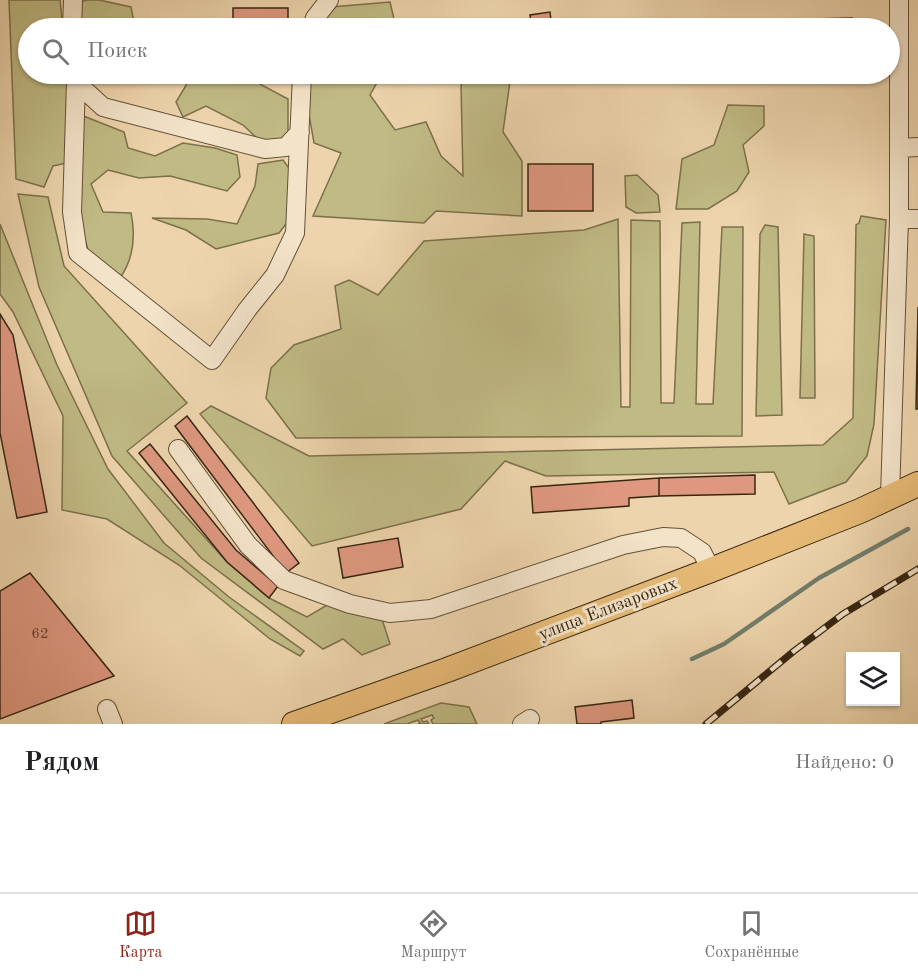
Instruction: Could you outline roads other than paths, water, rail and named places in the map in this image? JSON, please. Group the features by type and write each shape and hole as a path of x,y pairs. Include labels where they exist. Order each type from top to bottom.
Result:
{"main road":[{"name":"улица Елизаровых","path":"294,724 447,670 711,570 860,511 918,484"}],"street":[{"path":"72,18 73,0"},
{"path":"315,18 329,0"},
{"path":"899,0 899,18"},
{"path":"75,84 72,212 78,253 212,360 275,275 295,233 302,84"},
{"path":"81,84 103,107 264,149 286,147 300,132"},
{"path":"890,496 899,219 899,84"},
{"path":"899,148 918,147"},
{"path":"899,219 918,219"},
{"path":"178,449 248,545 284,580 350,604 390,613 431,609 623,545 663,537 681,538 702,552 711,570"}],"waterway":[{"path":"692,659 724,644 819,578 908,529"}],"railway":[{"path":"706,724 794,651 843,614 918,569"}]}
